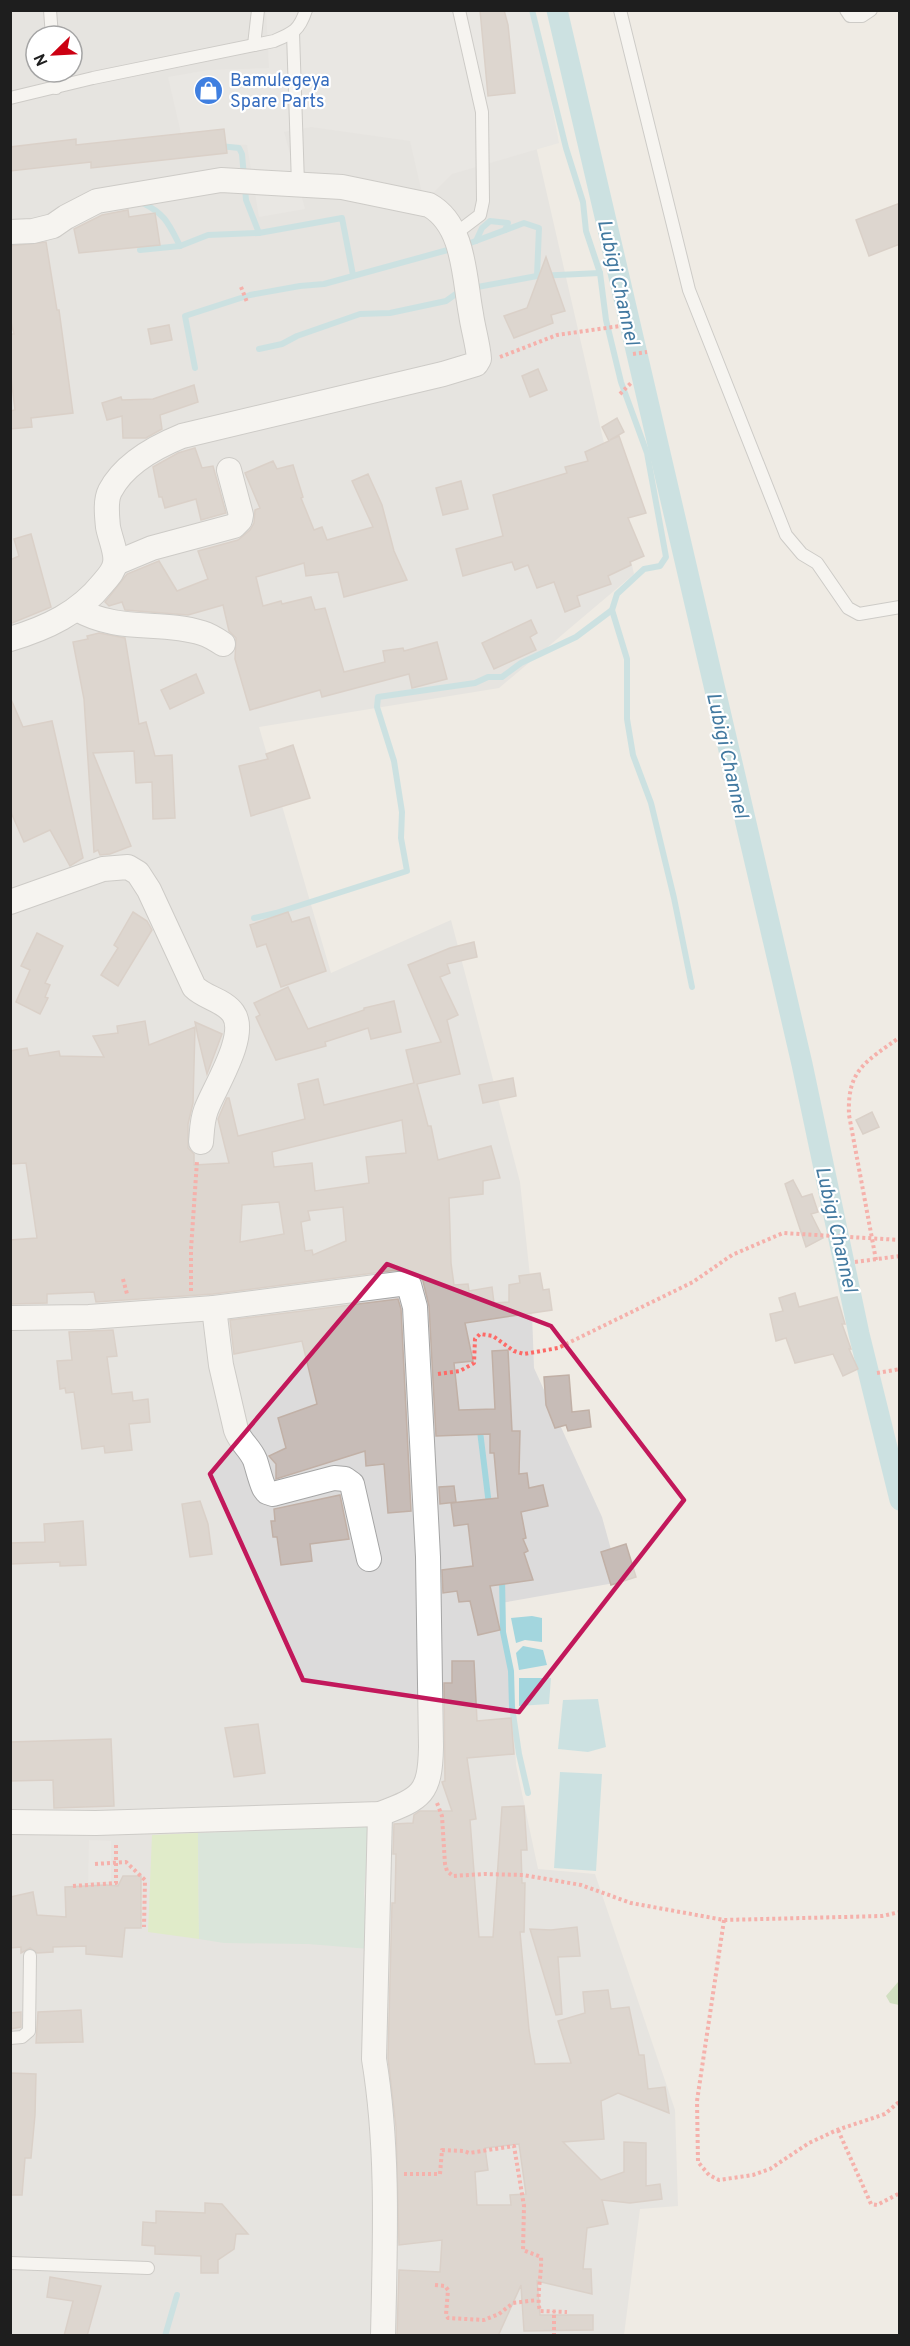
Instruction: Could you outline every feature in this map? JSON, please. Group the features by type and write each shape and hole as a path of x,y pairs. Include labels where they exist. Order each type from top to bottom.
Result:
{"street":[{"path":"10,232 33,231 53,226 66,216 94,202 221,180 342,187 429,205 441,212 455,234 478,352 476,364 443,374 182,436 163,444 136,462 120,477 109,492 106,506 108,528 116,563 112,572 77,609 53,624 10,639"},
{"path":"116,563 152,548 234,526 240,520 241,515 229,470"},
{"path":"77,609 90,617 112,623 172,627 202,633 223,644"},
{"path":"10,902 102,869 128,867 138,873 149,890 194,987 201,994 231,1010 238,1024 235,1041 223,1075 206,1110 201,1142"},
{"path":"10,1318 89,1317 203,1309 409,1285 414,1296 428,1557 431,1747 430,1770 427,1784 422,1792 407,1803 380,1814 328,1817 10,1822"},
{"path":"203,1309 221,1365 236,1430 255,1460 264,1488 273,1494 334,1478 345,1479 352,1484 369,1559"},
{"path":"380,1814 374,2059 381,2096 386,2231 383,2336"}],"lane":[{"path":"254,45 258,10"},
{"path":"10,99 105,75 274,41 293,33 302,23 306,10"},
{"path":"455,234 480,216 483,201 482,112 459,10"},
{"path":"620,10 689,290 786,535 802,554 817,563 848,608 859,614 900,607"},
{"path":"846,10 850,16 862,16 871,10"},
{"path":"293,33 298,184"},
{"path":"56,84 56,88"},
{"path":"10,2038 22,2037 29,2031 30,1956"},
{"path":"10,2263 148,2268"}],"path":[{"path":"241,287 247,302"},
{"path":"476,364 516,352 557,334 620,326"},
{"path":"633,354 647,352"},
{"path":"620,394 631,383"},
{"path":"876,1260 849,1115 848,1094 861,1068 900,1037"},
{"path":"201,1142 191,1250 203,1309"},
{"path":"419,1377 468,1368 474,1363 475,1338 480,1334 493,1336 514,1352 524,1354 558,1348 693,1282 732,1255 783,1233 900,1240"},
{"path":"855,1262 900,1256"},
{"path":"877,1373 900,1369"},
{"path":"422,1792 432,1796 438,1803 443,1824 445,1864 453,1876 523,1875 582,1885 631,1904 724,1920 882,1916 900,1912"},
{"path":"73,1886 116,1883 116,1842"},
{"path":"94,1864 126,1862 145,1880 144,1927"},
{"path":"724,1920 698,2101 698,2162 709,2175 719,2180 753,2175 770,2169 809,2143 837,2130 885,2114 900,2101"},
{"path":"837,2130 871,2204 877,2205 900,2193"},
{"path":"383,2174 440,2174 442,2150 469,2153 514,2146 524,2206 523,2248 525,2252 541,2258 541,2291 537,2300 540,2311 567,2312"},
{"path":"435,2285 445,2286 448,2289 446,2315 448,2318 484,2320 500,2314 512,2304 537,2300"},
{"path":"554,2311 554,2336"}],"highlighted area":[{"path":"387,1264 551,1326 684,1500 519,1712 303,1680 210,1474"}],"shaded area":[{"path":"11,11 505,11 634,574 499,688 259,727 331,973 451,920 520,1182 531,1286 534,1368 602,1517 620,1582 501,1603 503,1632 511,1670 516,1765 538,1869 595,1874 675,2110 678,2206 640,2209 624,2335 11,2336"},
{"path":"266,11 531,11 541,48 559,143 452,174 424,202 410,141 311,127 284,132 305,209 259,217 247,145 183,142 168,77 208,70 269,68"},
{"path":"89,1840 111,1841 111,1882 88,1882"}],"green space":[{"path":"369,1826 364,1894 370,1949 308,1944 224,1943 199,1939 198,1833"},
{"path":"198,1833 199,1939 148,1932 152,1835"},
{"path":"899,1913 899,2005 890,2003 886,1996 898,1982"}],"water":[{"path":"532,1616 542,1618 542,1642 525,1640 516,1643 511,1618"},
{"path":"523,1646 543,1650 547,1665 519,1670 516,1653"},
{"path":"519,1678 551,1678 549,1704 519,1706"},
{"path":"598,1699 606,1747 588,1752 558,1749 563,1700"},
{"path":"560,1772 602,1774 596,1871 554,1868"}],"building":[{"path":"480,10 504,10 508,25 515,93 488,96"},
{"path":"224,129 227,153 91,168 91,162 10,171 10,147 76,139 76,145"},
{"path":"900,203 900,244 869,256 856,220"},
{"path":"128,210 129,217 155,213 160,245 79,253 74,229 102,215"},
{"path":"46,242 57,310 59,310 73,413 31,418 32,427 10,429 10,411 15,410 10,368 10,334 14,334 10,318 10,246"},
{"path":"546,257 565,311 551,315 553,323 514,338 504,316 527,308"},
{"path":"169,325 172,340 151,344 148,329"},
{"path":"538,369 547,390 530,397 522,376"},
{"path":"194,385 198,402 160,415 162,429 146,438 123,438 122,416 107,420 102,403 121,397 122,400 153,399"},
{"path":"617,418 624,432 610,440 619,436 646,513 628,518 644,556 608,576 611,584 577,596 580,606 565,612 554,582 537,588 528,565 515,570 512,562 463,576 456,549 503,536 493,495 567,473 565,467 588,461 585,452 609,441 602,427"},
{"path":"195,448 202,468 213,466 226,513 201,520 196,499 165,508 162,497 159,497 153,467 178,453"},
{"path":"273,461 277,469 293,465 303,497 301,498 314,530 322,527 327,540 373,527 352,481 368,474 382,505 394,551 407,580 344,597 338,572 306,576 304,563 256,577 263,606 311,597 315,610 325,608 344,672 385,662 383,651 403,648 404,651 437,642 447,679 412,688 409,674 322,697 320,690 250,710 235,659 236,638 229,631 223,605 188,615 125,610 122,602 109,606 105,602 127,574 159,561 177,591 208,579 198,551 238,540 250,530 254,523 255,510 260,508 245,473"},
{"path":"461,481 468,509 443,515 436,488"},
{"path":"31,534 51,607 10,624 10,560 19,556 14,539"},
{"path":"531,620 537,633 530,637 536,650 494,669 482,643"},
{"path":"99,633 125,638 139,724 146,722 155,756 172,755 175,818 153,819 152,782 136,783 134,751 93,753 131,846 110,854 100,855 98,850 94,852 84,699 73,642 88,639 87,636"},
{"path":"196,674 204,693 170,709 161,690"},
{"path":"10,697 23,727 52,721 83,858 70,866 50,830 24,842 10,810"},
{"path":"293,745 310,798 251,816 239,766 268,759 266,754"},
{"path":"133,912 147,921 152,930 118,986 101,975 118,948 114,945"},
{"path":"288,912 292,922 309,917 326,971 281,987 266,944 257,947 250,925"},
{"path":"37,933 63,946 45,983 50,985 45,997 48,998 40,1014 16,1002 30,970 21,966"},
{"path":"474,942 477,957 447,964 450,973 440,977 458,1015 447,1020 460,1074 417,1084 428,1126 431,1126 438,1160 491,1146 500,1178 483,1181 483,1194 449,1198 454,1285 468,1284 469,1291 492,1287 494,1303 509,1302 509,1285 520,1283 519,1276 540,1273 543,1290 549,1289 552,1310 465,1323 473,1361 454,1363 459,1410 495,1409 492,1351 508,1350 512,1431 520,1431 519,1474 527,1473 529,1488 543,1485 548,1506 521,1512 526,1538 523,1539 528,1551 524,1553 533,1580 490,1586 500,1630 478,1635 470,1601 459,1602 457,1591 443,1593 442,1570 473,1566 468,1524 454,1526 451,1503 498,1498 494,1453 490,1453 490,1434 436,1436 429,1306 423,1281 418,1274 397,1270 213,1294 96,1302 94,1292 47,1294 47,1303 10,1304 10,1240 37,1238 26,1163 10,1164 10,1051 27,1048 29,1056 59,1051 60,1056 104,1057 93,1036 118,1033 117,1026 145,1021 149,1045 195,1027 193,1103 188,1124 188,1148 194,1154 194,1165 229,1163 218,1119 227,1098 229,1098 238,1136 305,1119 298,1084 318,1079 324,1105 414,1083 406,1050 441,1042 408,965 450,948","holes":["402,1120 406,1153 366,1157 369,1183 315,1191 312,1163 274,1167 272,1152","279,1202 284,1234 240,1242 242,1205","343,1207 346,1241 313,1255 312,1250 305,1251 301,1222 310,1220 308,1211"]},
{"path":"288,987 308,1029 364,1010 364,1008 394,1001 401,1032 371,1039 368,1028 325,1042 326,1046 276,1060 256,1017 260,1015 254,1003"},
{"path":"195,1022 222,1034 207,1074 198,1037"},
{"path":"513,1078 516,1096 483,1103 479,1085"},
{"path":"872,1112 879,1127 863,1134 856,1120"},
{"path":"793,1180 802,1197 812,1194 818,1212 811,1214 823,1238 806,1247 785,1184"},
{"path":"795,1293 799,1307 837,1297 845,1324 842,1324 851,1349 849,1349 858,1369 843,1376 833,1354 795,1363 786,1338 776,1341 770,1314 783,1311 779,1298"},
{"path":"398,1299 401,1309 411,1511 388,1513 384,1464 366,1466 365,1451 276,1479 276,1464 269,1456 286,1448 278,1418 317,1404 302,1341 234,1354 230,1320"},
{"path":"113,1330 117,1356 107,1357 112,1394 132,1392 133,1401 148,1399 150,1422 129,1424 132,1450 105,1453 104,1446 82,1449 74,1392 66,1393 65,1388 60,1389 57,1361 72,1360 69,1332"},
{"path":"569,1375 572,1412 589,1410 591,1427 568,1431 566,1425 555,1428 546,1405 544,1377"},
{"path":"454,1486 456,1502 440,1504 439,1487"},
{"path":"340,1495 349,1539 310,1544 312,1561 281,1565 277,1537 273,1537 271,1521 275,1521 274,1509"},
{"path":"200,1501 208,1524 212,1554 190,1557 182,1504"},
{"path":"83,1521 86,1565 60,1566 60,1562 10,1564 10,1543 45,1542 44,1524"},
{"path":"626,1544 636,1577 611,1585 601,1552"},
{"path":"452,1661 474,1661 477,1721 511,1718 514,1754 467,1758 476,1819 470,1820 479,1937 493,1937 502,1807 524,1806 527,1850 521,1850 522,1883 525,1883 524,1932 520,1932 529,2030 535,2064 571,2063 558,2021 585,2013 583,1992 608,1990 611,2009 629,2007 639,2055 644,2055 648,2089 665,2087 669,2113 618,2093 601,2101 604,2139 563,2142 601,2180 624,2172 624,2142 646,2143 646,2186 660,2184 662,2199 630,2203 602,2200 608,2224 587,2228 583,2269 591,2269 592,2294 537,2281 540,2315 593,2315 593,2330 524,2331 521,2285 498,2336 397,2336 399,2270 440,2272 442,2240 399,2245 396,2127 388,2058 392,1903 395,1903 394,1824 413,1823 414,1815 420,1811 452,1811 442,1782 445,1781 444,1683 452,1683","holes":["519,2144 526,2194 510,2195 511,2205 477,2205 475,2172 488,2170 485,2148"]},
{"path":"258,1724 265,1773 234,1777 225,1728"},
{"path":"111,1739 114,1806 54,1808 53,1780 10,1781 10,1742"},
{"path":"123,1876 141,1876 141,1928 125,1928 122,1957 86,1954 86,1946 53,1947 53,1952 37,1953 30,1948 21,1953 21,1947 10,1948 10,1897 33,1892 37,1915 66,1917 65,1887 118,1886"},
{"path":"577,1927 580,1956 558,1957 562,2014 556,2015 530,1929 551,1930"},
{"path":"81,2010 83,2042 36,2043 38,2012"},
{"path":"21,2012 21,2027 10,2029 10,2013"},
{"path":"10,2073 36,2074 31,2158 25,2158 22,2195 10,2195"},
{"path":"205,2203 222,2204 248,2234 236,2234 234,2249 218,2260 218,2273 201,2273 201,2256 155,2254 155,2246 142,2245 143,2222 156,2223 156,2211 205,2213"},
{"path":"50,2277 101,2286 87,2336 64,2336 73,2301 47,2297"}],"waterway":[{"path":"532,10 566,148 583,202 586,231 600,273 606,320 621,382 647,453 666,557 660,566 644,569 617,594 612,610 627,659 627,719 633,755 651,803 692,987"},
{"name":"Lubigi Channel","path":"557,10 802,1064 859,1334 900,1500"},
{"path":"220,146 239,148 242,154 244,177"},
{"path":"245,188 246,200 259,233"},
{"path":"141,202 165,219 180,246"},
{"path":"140,250 180,246 208,235 259,233 342,218 353,275"},
{"path":"476,241 482,228 490,221 508,223 505,230"},
{"path":"465,245 524,223 539,228 537,276"},
{"path":"195,368 185,316 250,295 324,284 455,248"},
{"path":"472,288 537,276 600,273"},
{"path":"259,349 282,344 297,336 360,314 390,313 446,301 460,291"},
{"path":"254,918 407,871 401,838 402,812 394,761 377,707 378,697 475,683 488,677 502,677 521,663 576,637 612,610"},
{"path":"480,1431 489,1505"},
{"path":"502,1577 503,1632 511,1671 512,1707 528,1793"},
{"path":"165,2336 177,2295"}],"place":[{"name":"Bamulegeya Spare Parts","path":"209,90"}]}
